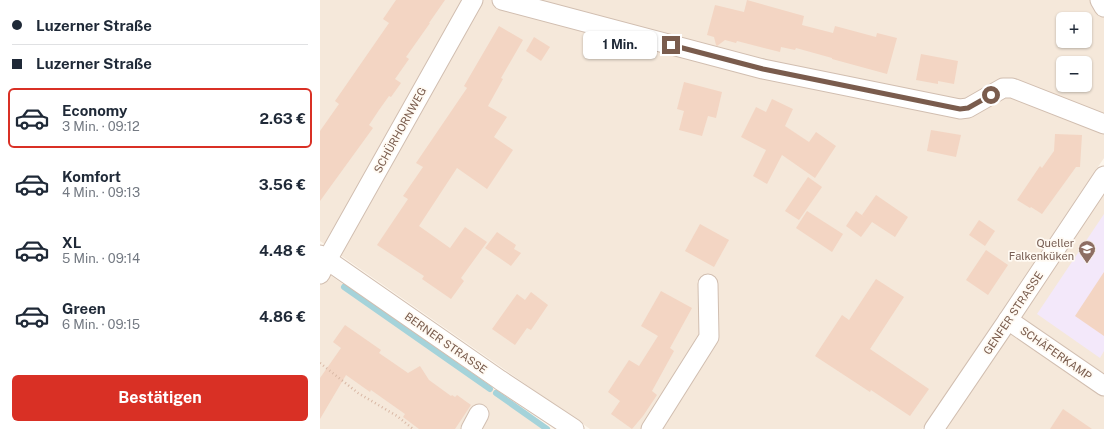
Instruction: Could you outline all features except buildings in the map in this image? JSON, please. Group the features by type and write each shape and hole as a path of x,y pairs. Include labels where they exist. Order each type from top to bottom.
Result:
{"street":[{"name":"SCHÜRHORNWEG","path":"322,263 473,0"},
{"path":"502,0 763,69 960,109 968,108 1003,88 1012,88 1104,124"},
{"path":"1100,0 1104,7"},
{"name":"GENFER STRASSE","path":"934,429 1104,176"},
{"name":"BERNER STRASSE","path":"322,263 574,429"},
{"path":"651,429 709,337 708,284"},
{"name":"SCHÄFERKAMP","path":"1008,320 1104,386"}],"path":[{"path":"320,363 358,393 397,416 414,429"}],"shaded area":[{"path":"320,0 1104,0 1104,158 922,429 590,429 320,241"},
{"path":"1104,183 1104,429 942,429"},
{"name":"Queller Falkenküken","path":"1104,214 1104,351 1100,358 1037,314"},
{"path":"320,268 551,429 320,429"}],"waterway":[{"path":"344,287 490,389"},
{"path":"496,393 547,429"}],"place":[{"name":"Queller Falkenküken","path":"1087,264"}],"route":[{"path":"671,45 763,69 960,109 968,108 991,95"}]}
